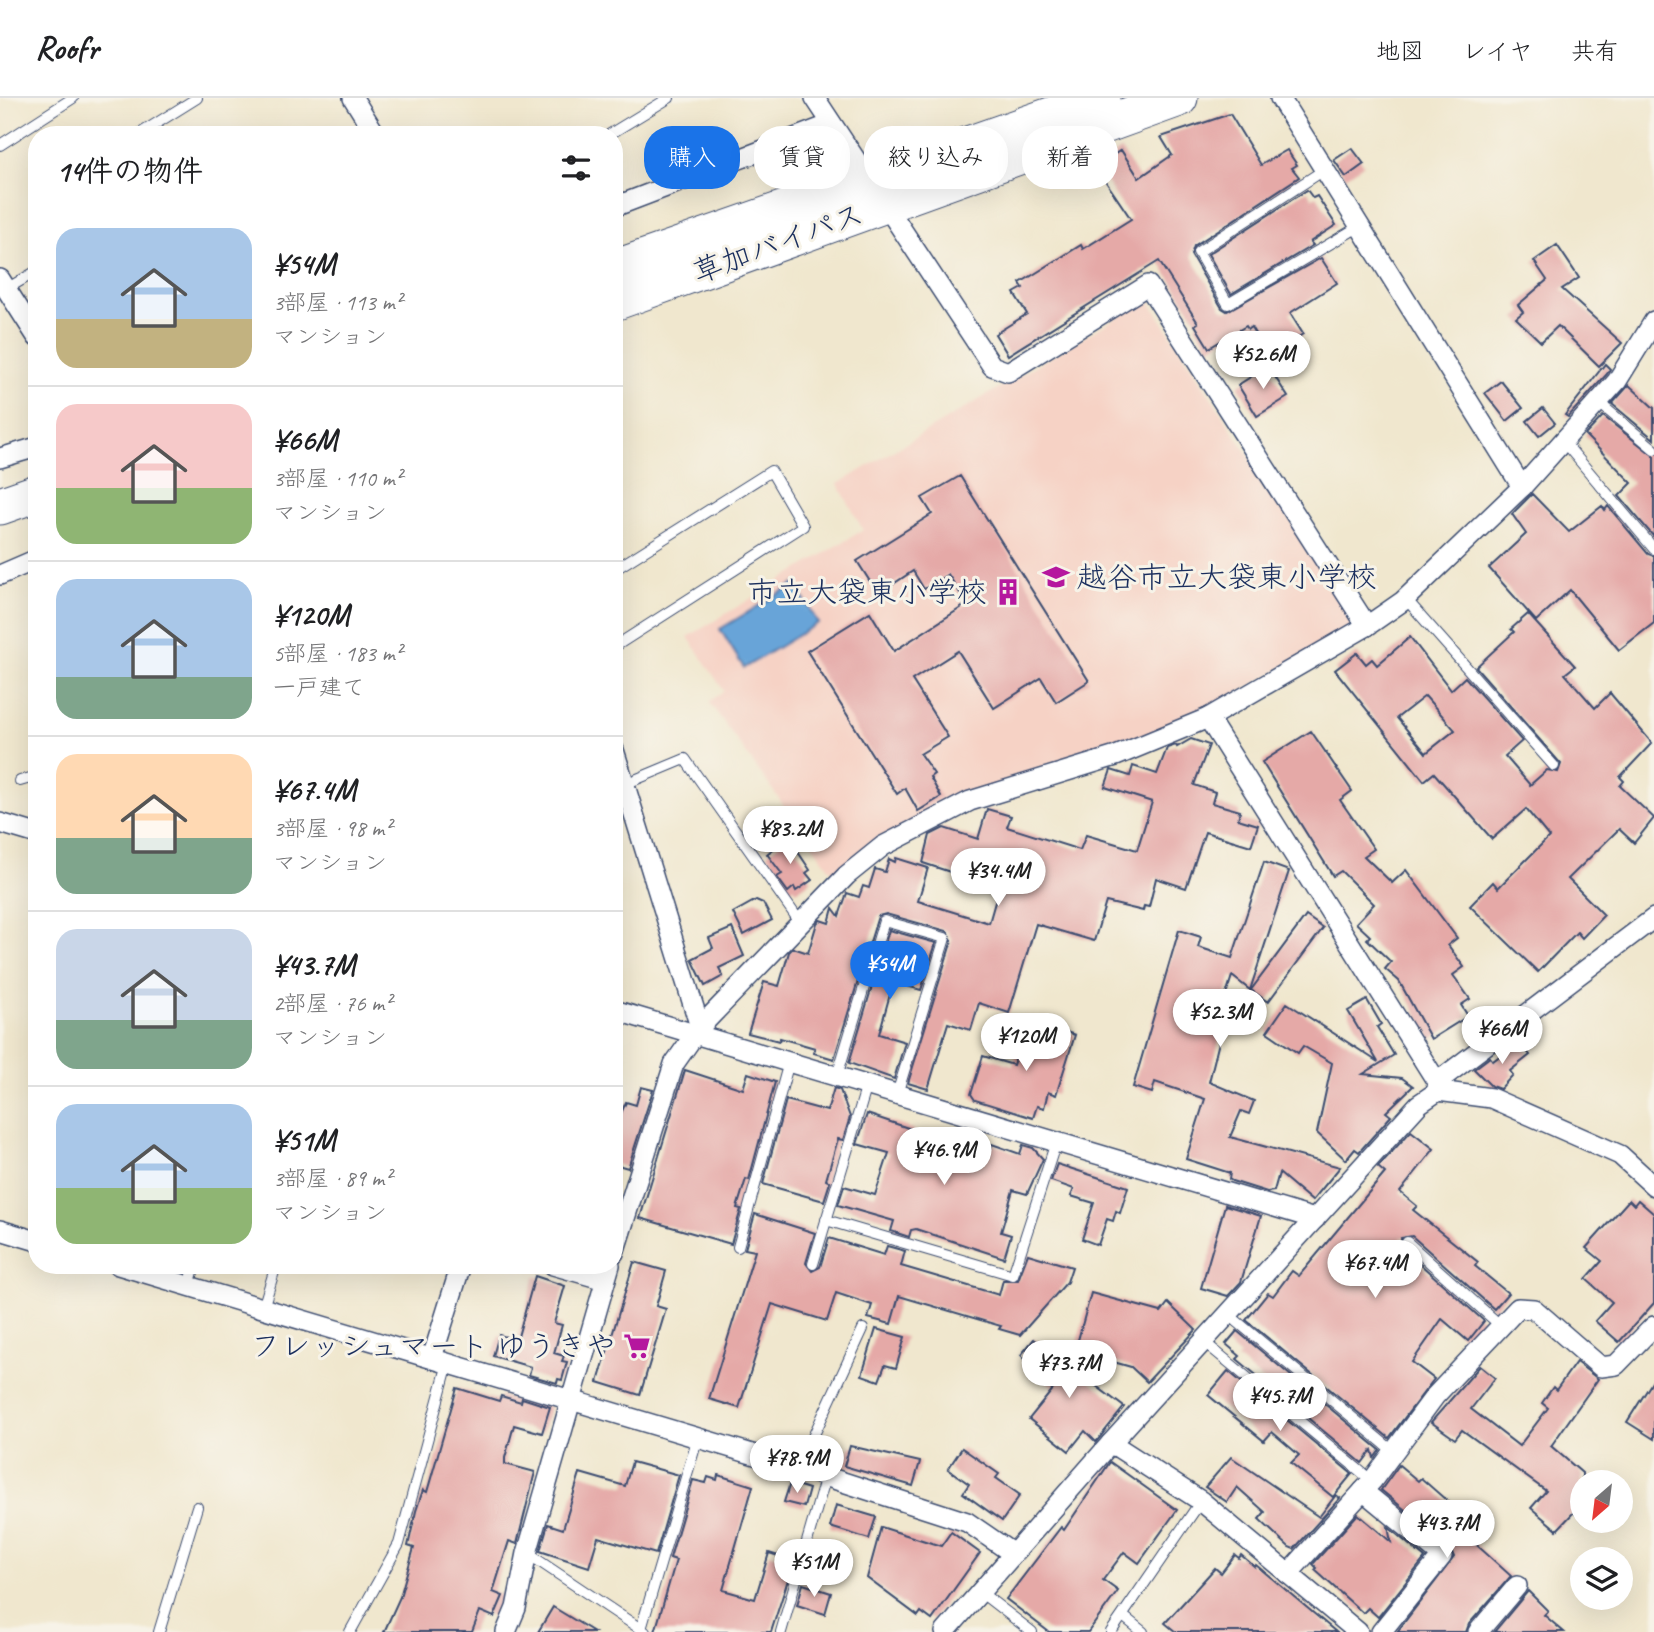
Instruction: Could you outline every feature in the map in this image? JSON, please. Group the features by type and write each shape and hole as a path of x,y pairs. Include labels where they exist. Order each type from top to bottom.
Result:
{"highway":[{"name":"草加バイパス","path":"623,298 1102,98"},
{"name":"草加バイパス","path":"623,266 877,193 1179,98"},
{"path":"0,506 28,495"},
{"path":"0,532 28,522"}],"street":[{"path":"354,98 371,126"},
{"path":"815,98 992,366 1008,372 1148,285 1367,626"},
{"path":"1280,98 1522,487"},
{"path":"623,204 831,124"},
{"path":"2,287 28,324"},
{"path":"623,1225 674,1064 697,1031 847,875 883,846 970,801 1116,756 1208,719 1367,626 1406,599 1522,487 1617,381 1654,321"},
{"path":"0,458 28,450"},
{"path":"0,575 28,563"},
{"path":"1208,719 1438,1087 1491,1098 1620,1154 1654,1186"},
{"path":"623,778 697,1031"},
{"path":"0,823 28,831"},
{"path":"944,1632 1012,1553 1419,1104 1654,918"},
{"path":"623,1012 697,1031 789,1062 1315,1219"},
{"path":"0,1230 28,1238"},
{"path":"148,1274 826,1476 967,1522 1012,1553"},
{"path":"440,1361 459,1274"},
{"path":"506,1632 516,1608 527,1553 608,1274"},
{"path":"1288,1574 1368,1486 1435,1396 1518,1308 1534,1309 1601,1367 1616,1365 1654,1326"},
{"path":"1111,1443 1201,1501 1358,1632"},
{"path":"1368,1486 1442,1556 1381,1632"},
{"path":"1478,1632 1517,1586"}],"lane":[{"path":"30,126 73,98"},
{"path":"152,126 197,98"},
{"path":"623,126 669,98"},
{"path":"0,145 28,127"},
{"path":"1325,170 1198,252 1228,304 1360,226"},
{"path":"2,287 28,275"},
{"path":"1598,402 1654,449"},
{"path":"1563,441 1654,549"},
{"path":"623,564 771,471 803,526 623,641"},
{"path":"1406,599 1554,766"},
{"path":"625,784 685,759 800,922"},
{"path":"20,781 28,778"},
{"path":"837,1076 884,922 945,938 897,1094"},
{"path":"737,1247 789,1062"},
{"path":"813,1264 867,1085"},
{"path":"827,1220 1013,1275 1056,1142"},
{"path":"1407,1242 1501,1326"},
{"path":"189,1286 192,1274"},
{"path":"263,1308 273,1274"},
{"path":"1228,1314 1394,1451"},
{"path":"799,1468 863,1329"},
{"path":"1203,1341 1368,1486"},
{"path":"350,1632 399,1544 440,1361"},
{"path":"527,1553 643,1631 698,1437"},
{"path":"781,1632 826,1476"},
{"path":"1111,1632 1201,1501"},
{"path":"159,1632 197,1507"},
{"path":"979,1591 1032,1632"},
{"path":"1123,1616 1143,1632"}],"shaded area":[{"name":"越谷市立大袋東小学校","path":"1148,299 1357,624 1207,711 1117,748 1016,779 835,876 709,702 724,691 688,637 863,530 838,484"}],"water":[{"path":"795,584 818,623 744,668 720,629"}],"building":[{"path":"1230,114 1261,165 1287,150 1297,165 1292,168 1299,177 1194,246 1191,255 1222,308 1227,311 1321,258 1337,283 1290,313 1303,334 1268,356 1251,327 1248,329 1246,326 1209,348 1195,325 1198,323 1159,261 1008,355 995,334 1027,314 1014,293 1023,288 1020,283 1081,245 1083,249 1131,219 1111,189 1118,189 1118,152 1121,150 1139,178 1172,155 1161,137"},
{"path":"1352,148 1364,164 1346,177 1334,160"},
{"path":"1307,190 1313,198 1317,196 1336,225 1310,242 1313,245 1231,294 1208,254"},
{"path":"1557,245 1579,278 1562,289 1622,343 1599,366 1558,326 1541,342 1516,318 1523,312 1518,305 1547,280 1534,261"},
{"path":"1605,364 1610,369 1607,374 1568,417 1565,415"},
{"path":"1268,366 1288,397 1257,416 1238,385"},
{"path":"1501,381 1523,408 1507,421 1485,393"},
{"path":"1629,385 1654,408 1654,439 1612,404"},
{"path":"1543,408 1555,423 1539,436 1527,421"},
{"path":"1603,416 1654,456 1654,537 1619,496 1632,483 1585,435"},
{"name":"市立大袋東小学校","path":"960,476 1089,681 1056,702 1041,678 994,708 958,651 912,680 948,737 920,754 934,774 930,777 941,797 918,811 905,788 897,794 807,651 870,612 894,651 967,604 948,574 924,589 913,571 878,594 857,561 932,514 922,498"},
{"path":"1532,494 1569,532 1602,506 1605,510 1608,506 1648,554 1654,556 1654,623 1619,650 1570,590 1536,621 1489,568 1526,534 1512,514"},
{"path":"1528,614 1575,666 1565,674 1595,708 1610,693 1652,743 1620,777 1624,781 1620,786 1654,818 1634,843 1619,829 1568,879 1604,915 1582,938 1577,932 1538,972 1470,906 1493,882 1498,888 1549,837 1526,809 1492,839 1434,773 1424,781 1335,670 1357,653 1366,664 1372,659 1377,665 1410,637 1451,690 1465,677 1522,741 1505,756 1530,785 1547,770 1558,772 1561,764 1476,667 1514,632 1511,629","holes":["1425,696 1455,730 1426,753 1397,718"]},
{"path":"1311,731 1352,791 1340,800 1374,849 1364,856 1392,883 1406,870 1457,938 1448,945 1464,967 1453,975 1470,999 1461,1005 1468,1016 1431,1039 1399,981 1385,969 1391,962 1367,939 1370,936 1356,923 1374,904 1341,871 1333,876 1262,762"},
{"path":"1191,739 1209,745 1194,785 1215,792 1212,803 1240,811 1238,819 1258,825 1251,846 1205,832 1186,888 1156,878 1149,907 1144,906 1143,911 1106,902 1094,941 1036,924 1009,1013 979,1003 971,1030 948,1023 928,1089 908,1083 952,940 947,931 886,914 878,916 834,1059 814,1053 815,1048 780,1038 779,1041 748,1033 764,982 779,986 789,952 793,948 808,953 817,923 820,920 829,923 833,908 839,916 847,893 859,897 863,886 869,888 875,869 885,872 889,859 895,862 896,858 928,868 918,901 989,923 999,888 923,863 930,835 944,828 978,839 987,809 1011,816 1007,827 1080,850 1086,835 1137,850 1152,802 1105,787 1111,770 1130,776 1133,766 1157,774 1167,748 1177,747"},
{"path":"788,837 810,870 806,873 812,880 796,891 794,887 788,892 777,877 782,874 767,854"},
{"path":"1264,862 1289,871 1250,990 1232,976 1218,1020 1224,1022 1209,1082 1254,1101 1249,1114 1241,1111 1230,1137 1340,1167 1312,1201 1279,1173 1274,1191 1267,1192 1232,1181 1229,1179 1230,1173 1186,1159 1205,1099 1155,1082 1152,1093 1133,1087 1179,930 1201,937 1198,947 1232,958"},
{"path":"756,900 763,903 772,920 744,935 733,913"},
{"path":"1306,916 1323,928 1268,1002 1251,990"},
{"path":"732,928 744,956 719,968 723,976 705,986 692,959 713,948 709,938"},
{"path":"889,930 936,943 921,990 896,983 892,987 879,1034 905,1042 894,1079 849,1063"},
{"path":"1367,1000 1381,1024 1377,1027 1394,1055 1363,1074 1402,1078 1413,1086 1386,1112 1391,1116 1359,1152 1355,1149 1346,1160 1317,1133 1332,1063 1303,1046 1298,1053 1267,1032 1287,1003 1378,1062 1348,1011"},
{"path":"1036,1022 1075,1035 1056,1095 1048,1092 1044,1108 1037,1106 1033,1118 975,1100 971,1094 983,1056 1013,1065 1017,1052 1026,1055"},
{"path":"1519,1041 1530,1055 1510,1071 1513,1075 1500,1089 1491,1086 1474,1069 1490,1057 1493,1061"},
{"path":"685,1070 743,1089 748,1073 775,1082 749,1180 746,1179 737,1208 741,1209 731,1244 640,1218"},
{"path":"641,1087 653,1090 628,1168 623,1167 623,1109 626,1102 636,1105"},
{"path":"834,1088 840,1090 850,1117 843,1140 838,1139 826,1180 830,1182 824,1201 763,1184 786,1100 827,1111"},
{"path":"867,1114 914,1130 912,1137 975,1156 979,1144 991,1148 992,1144 1020,1154 1023,1145 1033,1148 1043,1159 1027,1194 1013,1190 1001,1232 1011,1235 1004,1258 916,1229 911,1230 909,1237 891,1231 894,1221 838,1205 844,1186 875,1195 889,1153 857,1144"},
{"path":"1411,1131 1434,1149 1400,1192 1417,1206 1413,1210 1478,1262 1475,1266 1508,1293 1494,1309 1412,1236 1401,1238 1402,1248 1484,1321 1468,1341 1442,1319 1412,1362 1434,1379 1389,1438 1246,1320 1268,1293 1273,1296 1292,1271 1299,1276 1385,1173 1378,1167"},
{"path":"1057,1164 1128,1187 1120,1213 1116,1211 1113,1221 1107,1219 1098,1245 1082,1239 1094,1203 1071,1196 1074,1189 1051,1181"},
{"path":"1629,1200 1634,1205 1638,1200 1654,1214 1654,1303 1619,1342 1595,1321 1612,1302 1586,1279 1602,1261 1586,1248"},
{"path":"1225,1205 1261,1216 1241,1282 1228,1296 1201,1288"},
{"path":"755,1214 815,1233 806,1263 812,1271 820,1267 829,1238 884,1255 887,1246 905,1251 901,1266 999,1295 1003,1280 1018,1280 1028,1254 1072,1267 1067,1282 1020,1335 999,1329 1001,1326 899,1296 891,1324 868,1318 872,1305 836,1293 827,1321 772,1304 739,1408 709,1399 755,1251 745,1249"},
{"path":"634,1262 666,1271 656,1306 666,1309 640,1395 598,1382"},
{"path":"535,1276 565,1286 554,1323 562,1325 554,1353 564,1356 562,1361 567,1362 562,1380 558,1379 557,1383 529,1375 531,1367 493,1356 499,1335 517,1340"},
{"path":"1091,1293 1161,1312 1168,1303 1196,1330 1147,1382 1131,1367 1075,1351"},
{"path":"876,1329 905,1337 896,1368 885,1365 879,1381 862,1375"},
{"path":"1237,1331 1380,1450 1374,1458 1372,1450 1362,1463 1237,1359 1240,1356 1226,1344"},
{"path":"1034,1339 1124,1407 1096,1442 1085,1431 1069,1451 1029,1419 1054,1388 1021,1355"},
{"path":"1576,1362 1598,1379 1551,1446 1579,1470 1570,1470 1570,1516 1557,1530 1531,1508 1546,1491 1462,1430 1455,1439 1431,1422 1480,1366 1495,1378 1471,1409 1519,1446 1548,1408 1542,1403 1553,1387 1556,1390"},
{"path":"1228,1371 1352,1474 1333,1497 1291,1463 1299,1455 1272,1432 1264,1441 1208,1395"},
{"path":"1654,1379 1654,1439 1627,1422"},
{"path":"457,1388 499,1401 501,1396 521,1402 522,1398 550,1407 542,1433 514,1425 505,1458 505,1464 535,1472 517,1544 509,1541 493,1592 503,1596 494,1617 480,1611 472,1632 384,1632 400,1597 414,1548 408,1546 416,1511 423,1490 427,1492"},
{"path":"850,1446 920,1462 913,1486 844,1466"},
{"path":"962,1448 999,1474 996,1478 1020,1495 1002,1521 963,1493 969,1484 948,1469"},
{"path":"1231,1457 1319,1517 1336,1495 1340,1498 1294,1549 1259,1519 1265,1512 1237,1487 1227,1502 1205,1487"},
{"path":"632,1462 679,1475 656,1554 598,1537 589,1567 540,1551 548,1524 563,1529 580,1473 625,1486"},
{"path":"1110,1462 1177,1510 1139,1563 1124,1552 1103,1580 1118,1591 1088,1632 1049,1632 1006,1599 1061,1527 1064,1530"},
{"path":"1399,1465 1418,1481 1421,1478 1478,1528 1469,1538 1511,1576 1469,1624 1466,1632 1397,1632 1454,1557 1450,1547 1381,1490"},
{"path":"718,1475 753,1486 723,1590 755,1599 769,1553 794,1561 771,1632 655,1632 676,1560 670,1558 693,1480 706,1483 708,1477 717,1480"},
{"path":"790,1483 809,1489 804,1507 784,1502"},
{"path":"836,1505 876,1517 869,1539 830,1527"},
{"path":"1358,1514 1391,1542 1388,1527 1425,1558 1378,1617 1368,1608 1363,1613 1315,1570 1317,1568 1313,1564"},
{"path":"881,1527 941,1546 951,1532 980,1553 932,1620 921,1612 918,1616 867,1578"},
{"path":"1235,1555 1239,1558 1241,1555 1255,1567 1256,1565 1336,1632 1176,1632 1165,1623 1215,1568 1221,1573"},
{"path":"803,1584 831,1593 825,1614 797,1605"},
{"path":"1528,1591 1548,1611 1544,1615 1564,1632 1494,1632"},
{"path":"553,1607 594,1632 538,1632"}],"place":[{"name":"越谷市立大袋東小学校","path":"1056,577"},
{"name":"市立大袋東小学校","path":"1008,592"},
{"name":"フレッシュマート ゆうきや","path":"637,1346"}]}
